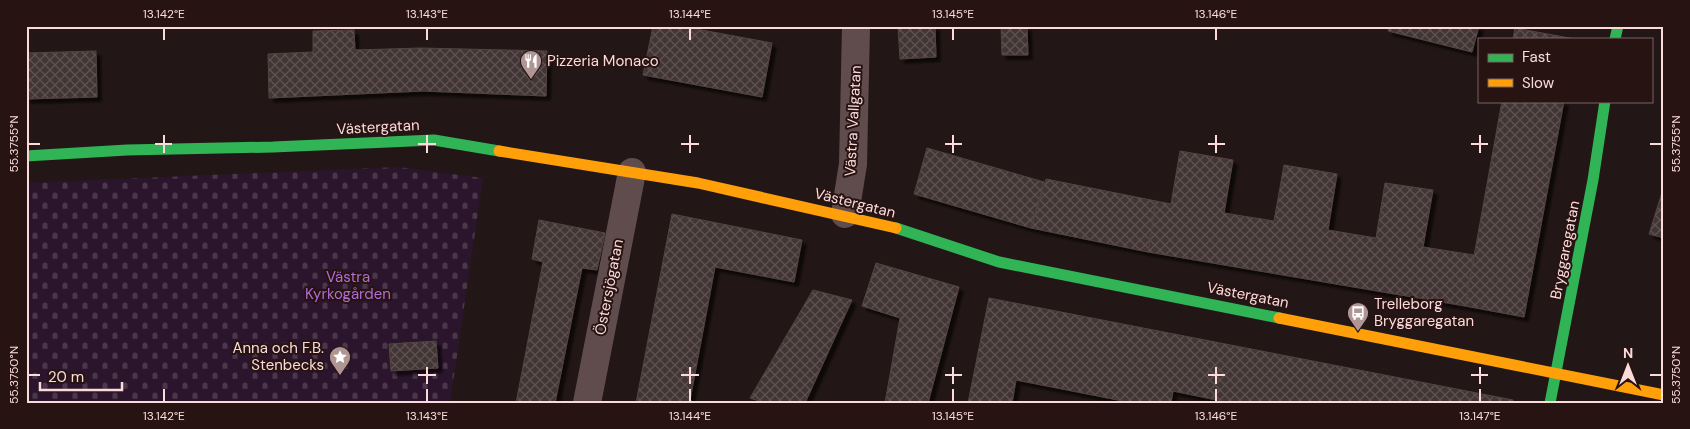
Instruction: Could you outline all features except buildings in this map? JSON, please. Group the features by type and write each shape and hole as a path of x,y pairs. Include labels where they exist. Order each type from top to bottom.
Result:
{"street":[{"name":"Västra Vallgatan","path":"845,214 853,164 856,26"},
{"name":"Bryggaregatan","path":"1550,403 1593,180 1605,102"},
{"name":"Västergatan","path":"26,156 127,150 273,147 434,140 632,172 845,214 886,225 998,262 1664,395"},
{"name":"Östersjögatan","path":"588,403 632,172"}],"green space":[{"name":"Västra Kyrkogården","path":"398,167 483,178 450,403 26,403 26,183"}],"traffic: fast":[{"path":"1615,38 1618,26"},
{"path":"1550,403 1593,180 1605,102"},
{"path":"26,156 127,150 273,147 434,140 499,151"},
{"path":"896,228 999,262 1279,318"}],"traffic: slow":[{"path":"499,151 698,183 896,228"},
{"path":"1279,318 1664,395"}],"place":[{"name":"Pizzeria Monaco","path":"531,80"},
{"name":"Trelleborg Bryggaregatan","path":"1358,332"},
{"name":"Anna och F.B. Stenbecks","path":"340,376"}]}
